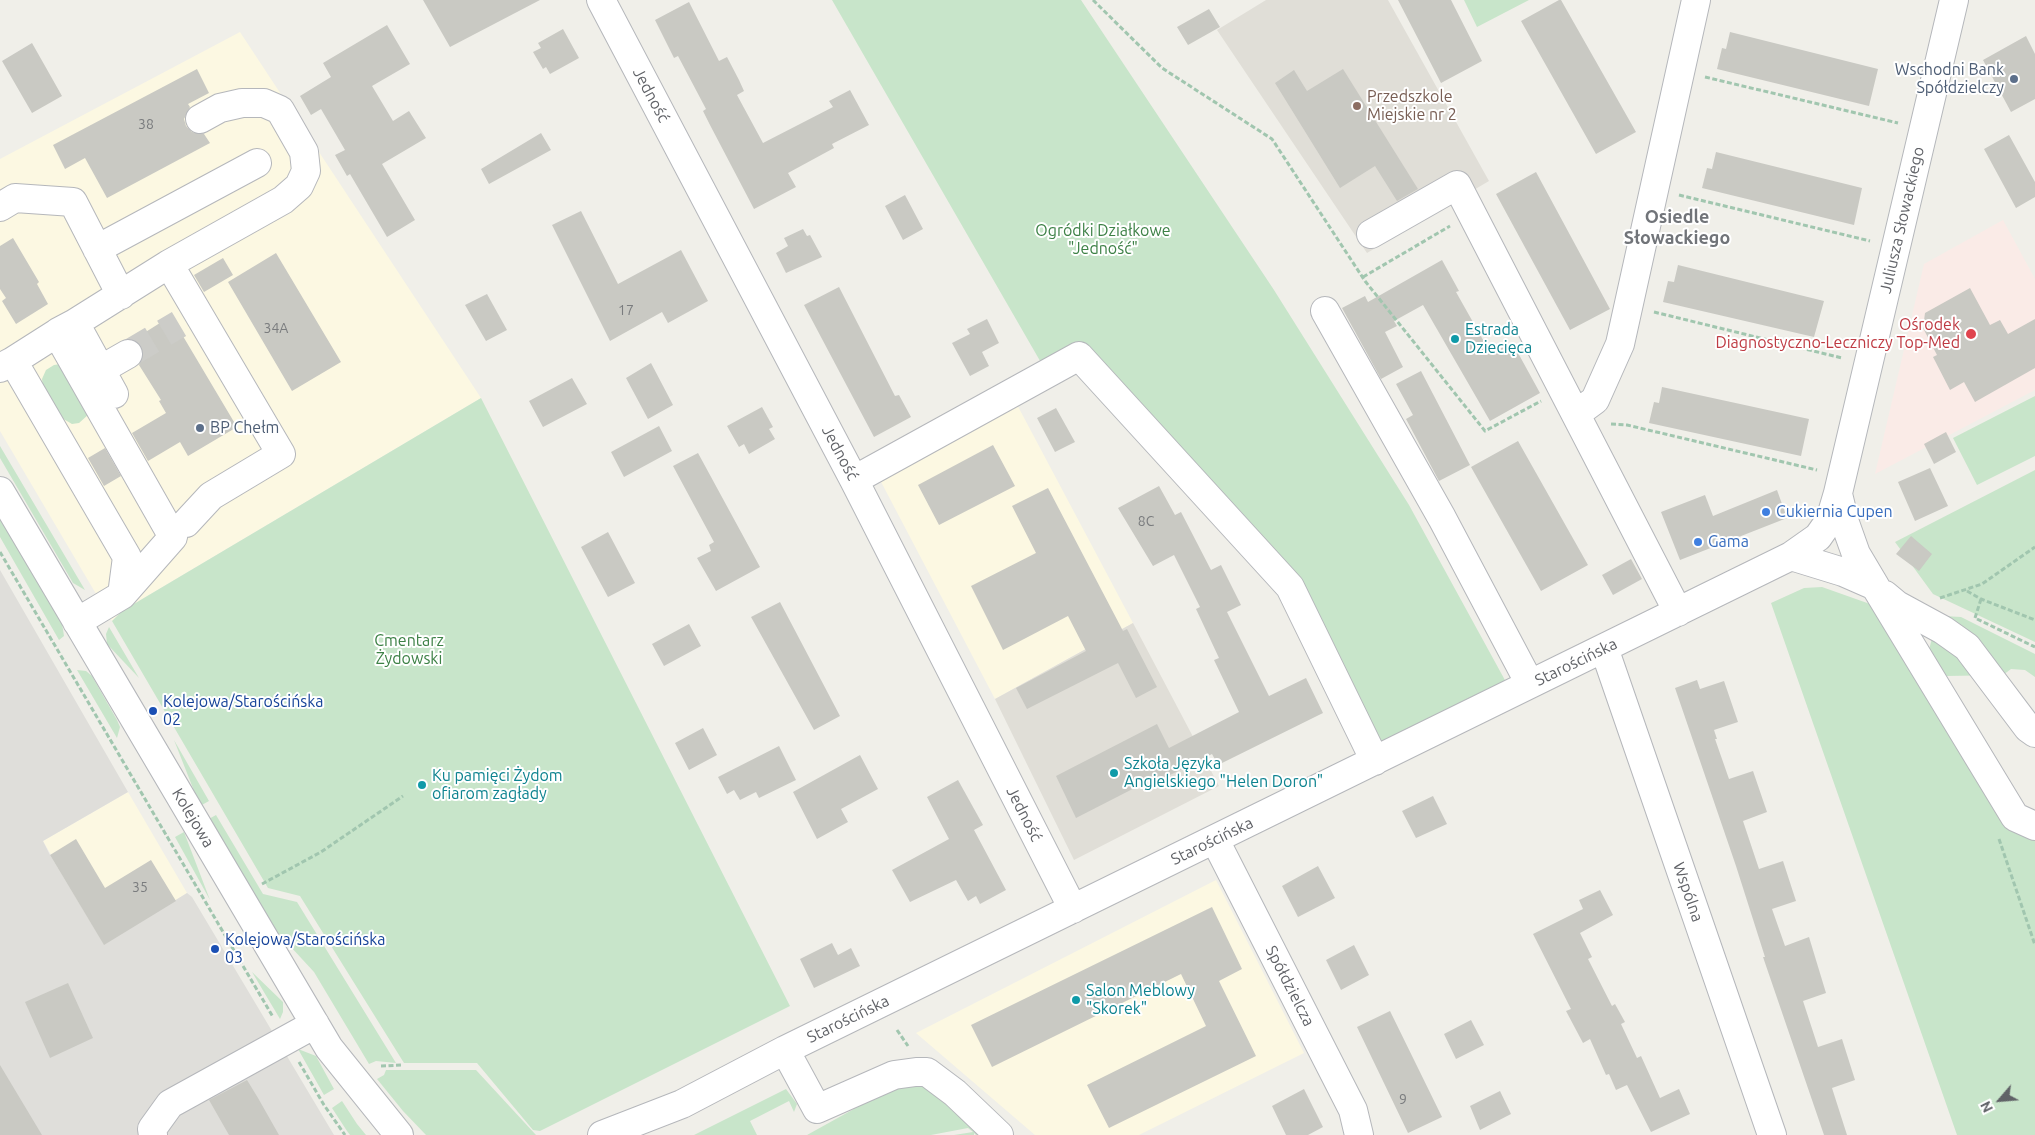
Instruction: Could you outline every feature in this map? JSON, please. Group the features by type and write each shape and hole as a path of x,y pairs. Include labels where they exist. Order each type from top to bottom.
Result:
{"street":[{"name":"Jedność","path":"601,0 854,480 1073,909"},
{"path":"1576,414 1595,400 1620,344 1696,0"},
{"name":"Juliusza Słowackiego","path":"1818,537 1830,520 1832,483 1955,5"},
{"path":"122,595 127,557 6,364 169,264 283,200 299,186 306,171 304,152 280,110 264,103 242,103 220,108 200,119"},
{"path":"97,249 257,163"},
{"path":"1371,234 1457,185 1678,612"},
{"path":"0,207 15,198 73,202 120,295"},
{"path":"77,622 122,595 211,496 281,454 189,319 169,264"},
{"path":"1325,311 1442,518 1530,684"},
{"path":"66,328 179,530"},
{"path":"66,328 100,370 179,530"},
{"path":"100,370 128,354"},
{"path":"854,480 1078,356 1290,587 1375,760"},
{"path":"1832,483 1856,554 1874,586 2015,817 2035,826"},
{"name":"Kolejowa","path":"0,491 329,1048 399,1135"},
{"name":"Starościńska","path":"602,1135 682,1104 785,1050 1791,556 1818,537"},
{"path":"1791,556 1842,572 1874,586 1897,605 1943,630 1967,647 2028,728 2035,733"},
{"name":"Wspólna","path":"1604,648 1772,1135"},
{"name":"Spółdzielcza","path":"1215,840 1353,1110 1359,1135"},
{"path":"150,1133 170,1104 315,1024"},
{"path":"785,1050 807,1114 894,1075 928,1072 955,1092 998,1135"},
{"path":"640,1135 682,1104"}],"path":[{"path":"1093,0 1162,68 1272,139 1363,277 1484,431 1549,397"},
{"path":"1704,77 1898,123"},
{"path":"1692,198 1870,241"},
{"path":"1363,277 1455,223"},
{"path":"1659,313 1843,358"},
{"path":"1603,423 1627,425 1832,483"},
{"path":"1940,604 1932,600 1982,584 2000,574 2035,548"},
{"path":"0,552 324,1105 345,1135"},
{"path":"1966,590 1981,600 2035,620"},
{"path":"1975,618 1981,600"},
{"path":"1966,614 2035,647"},
{"path":"261,884 321,852 403,796"},
{"path":"382,1066 402,1066"}],"shaded area":[{"name":"Przedszkole Miejskie nr 2","path":"1266,0 1388,0 1489,181 1367,253 1217,30"},
{"path":"240,32 481,398 122,611 112,621 0,431 0,159"},
{"name":"Ośrodek Diagnostyczno-Leczniczy Top-Med","path":"2003,220 2035,279 2035,390 1875,474 1924,264"},
{"path":"1005,382 1133,623 995,699 868,457"},
{"path":"0,570 128,792 43,841 50,855 104,944 187,893 192,897 334,1135 0,1135"},
{"path":"1133,623 1219,786 1074,860 995,699"},
{"path":"128,792 187,893 104,945 43,841"},
{"path":"1216,880 1304,1053 1139,1135 1035,1135 916,1033"}],"green space":[{"name":"Ogródki Działkowe \"Jedność\"","path":"832,0 1081,0 1274,290 1409,505 1512,693 1375,761 1290,587 1079,356 1047,373"},
{"path":"1464,0 1529,0 1477,27"},
{"path":"61,364 89,414 79,423 72,424 60,417 43,387 42,379 46,370 54,365"},
{"path":"2035,396 2035,456 1977,485 1953,438"},
{"name":"Cmentarz Żydowski","path":"481,398 790,1006 540,1131 533,1130 477,1063 404,1063 300,896 268,888 112,621 122,611"},
{"path":"0,446 85,590 73,583 0,458"},
{"path":"2035,470 2035,642 1933,594 1895,542"},
{"path":"0,516 62,623 64,636 59,640 0,537"},
{"path":"1822,587 1870,604 1879,602 2035,834 2035,1135 1957,1135 1771,603 1804,588"},
{"path":"1944,616 1961,617 2035,654 2035,677 2025,670 2011,669 2003,675 1947,676 1934,667 1928,654 1932,638"},
{"path":"109,627 139,678 107,644 106,634"},
{"path":"77,670 86,671 92,676 120,727 117,738"},
{"path":"174,740 209,801 200,806"},
{"path":"216,815 263,894 297,902 396,1063 376,1061 369,1064 314,972 278,933 261,910 207,820"},
{"path":"184,832 210,900 175,837"},
{"path":"252,972 283,1002 283,1012 280,1019"},
{"path":"298,1049 316,1056 334,1089 324,1095"},
{"path":"386,1070 476,1070 536,1135 426,1135 403,1111 377,1079 384,1075"},
{"path":"908,1079 926,1080 992,1135 976,1135 974,1133 974,1135 954,1135 973,1132 968,1128 931,1135 807,1135"},
{"path":"786,1089 797,1104 794,1112 789,1101 750,1121 757,1135 694,1135"},
{"path":"342,1101 366,1135 350,1135 347,1131 332,1108"}],"building":[{"path":"423,0 540,0 450,47"},
{"path":"1398,0 1451,0 1482,61 1441,83"},
{"path":"1561,0 1636,132 1596,154 1521,21"},
{"path":"689,2 719,61 727,57 744,91 737,95 763,143 833,107 829,101 850,90 869,125 832,144 834,148 788,173 796,187 754,209 703,111 706,109 678,56 674,58 655,20"},
{"path":"1209,9 1220,27 1188,45 1177,27"},
{"path":"387,25 410,64 372,86 393,121 409,111 426,138 382,164 415,220 387,237 350,174 347,176 335,155 345,150 321,109 311,115 300,96 331,77 323,63"},
{"path":"563,29 579,58 550,74 546,67 543,69 533,52 541,48 538,43"},
{"path":"1730,32 1878,69 1869,106 1717,69 1722,48 1726,49"},
{"name":"Wschodni Bank Spółdzielczy","path":"2026,36 2035,54 2035,99 2011,112 1983,60"},
{"path":"32,43 62,96 32,113 2,61"},
{"path":"197,69 209,93 188,104 190,107 184,119 186,126 192,132 204,134 210,143 107,198 85,158 65,169 53,145"},
{"path":"1343,69 1418,189 1397,201 1375,166 1340,188 1275,83 1294,70 1307,91"},
{"path":"541,133 551,150 489,184 481,169"},
{"path":"2009,135 2035,182 2035,197 2016,208 1984,149"},
{"path":"1716,152 1862,188 1854,225 1702,188 1707,168 1712,169"},
{"path":"1536,172 1610,309 1570,330 1496,194"},
{"path":"905,195 923,229 903,240 885,206"},
{"path":"581,211 618,284 681,250 708,301 668,323 662,312 610,341 552,225"},
{"path":"803,229 807,236 810,235 822,257 786,273 776,253 788,246 784,238"},
{"path":"13,238 39,282 37,284 48,304 16,324 2,301 6,298 0,289 0,246"},
{"path":"276,253 341,362 292,391 228,282"},
{"path":"223,258 233,275 204,292 194,275"},
{"name":"Estrada Dziecięca","path":"1442,260 1459,291 1456,292 1491,354 1512,342 1540,393 1490,421 1423,305 1394,321 1397,326 1385,332 1403,367 1381,379 1342,308 1365,296 1368,302"},
{"path":"1678,265 1824,301 1814,337 1663,302 1668,281 1674,282"},
{"path":"839,287 895,396 899,395 911,417 874,437 804,305"},
{"path":"1970,288 1990,325 2000,320 2008,334 2035,319 2035,368 1975,402 1964,382 1950,390 1933,357 1937,355 1923,328 1925,313"},
{"path":"487,294 507,330 486,341 465,305"},
{"path":"171,316 237,427 188,456 180,442 148,461 132,433 166,413 159,401 161,400 139,365 144,354 141,346 133,340"},
{"path":"987,319 999,343 982,352 989,366 970,376 952,343 970,334 967,329"},
{"path":"651,363 673,405 648,419 626,378"},
{"path":"1421,371 1470,465 1439,481 1406,419 1413,415 1396,384"},
{"path":"572,378 587,404 543,427 529,401"},
{"path":"1662,387 1809,419 1801,456 1649,423 1654,402 1659,403"},
{"path":"762,407 773,427 769,429 775,439 749,454 744,444 739,447 727,426"},
{"path":"1056,408 1075,442 1055,452 1037,418"},
{"path":"659,426 672,451 624,477 611,452"},
{"path":"1946,432 1956,452 1934,464 1924,444"},
{"path":"1518,441 1588,565 1541,591 1471,467"},
{"path":"993,445 1015,486 939,525 918,485"},
{"path":"105,448 121,476 104,486 88,458"},
{"path":"698,453 760,567 716,591 697,558 711,551 709,545 714,542 673,466"},
{"path":"1930,468 1948,506 1915,521 1898,482"},
{"path":"1159,486 1175,515 1181,512 1211,570 1221,565 1241,605 1227,612 1269,696 1306,678 1323,713 1218,765 1212,754 1160,780 1158,776 1076,818 1056,776 1157,724 1169,748 1239,712 1214,660 1219,658 1196,609 1200,607 1174,555 1153,566 1118,508"},
{"path":"1048,488 1123,631 1127,629 1157,687 1136,698 1118,663 1027,709 1016,688 1086,651 1068,616 1003,650 971,586 1036,553 1012,506"},
{"path":"1777,490 1787,518 1680,560 1661,512 1705,495 1713,516"},
{"path":"608,532 635,583 608,597 581,547"},
{"path":"1911,536 1932,554 1919,571 1896,554"},
{"path":"1631,559 1642,579 1613,595 1602,575"},
{"path":"780,602 840,716 814,730 751,617"},
{"path":"689,624 701,646 664,666 652,644"},
{"path":"1697,680 1700,689 1724,681 1738,722 1714,730 1717,739 1715,739 1729,779 1753,771 1767,812 1743,821 1759,869 1783,861 1796,901 1772,909 1785,946 1809,937 1826,993 1803,1001 1818,1047 1842,1039 1855,1080 1832,1088 1847,1135 1824,1135 1763,957 1765,957 1736,866 1675,688"},
{"path":"703,728 717,755 689,770 675,743"},
{"path":"779,746 796,780 759,798 756,792 740,800 734,790 727,794 718,777"},
{"path":"860,755 878,789 841,809 848,822 817,839 793,792"},
{"path":"958,780 983,825 974,830 1006,890 980,904 976,896 968,901 956,880 910,902 892,870 949,839 927,797"},
{"path":"1433,796 1447,824 1416,838 1402,811"},
{"path":"76,839 105,888 151,860 176,901 104,945 50,855"},
{"path":"1318,866 1335,898 1298,917 1282,886"},
{"path":"1600,890 1613,915 1580,933 1592,957 1588,959 1612,1006 1615,1004 1625,1022 1621,1024 1637,1058 1641,1056 1660,1098 1679,1089 1690,1114 1651,1132 1627,1085 1616,1090 1609,1074 1606,1075 1590,1039 1583,1043 1566,1011 1571,1009 1533,934 1583,909 1579,900"},
{"path":"1212,907 1242,969 1219,981 1256,1056 1109,1128 1087,1085 1206,1026 1181,974 992,1067 971,1025"},
{"path":"832,943 838,955 851,948 860,966 814,988 800,959"},
{"path":"1354,945 1369,975 1341,990 1326,960"},
{"path":"68,983 93,1038 50,1058 25,1002"},
{"path":"1390,1011 1442,1117 1408,1133 1357,1027"},
{"path":"1471,1020 1484,1045 1456,1059 1444,1034"},
{"path":"0,1065 42,1135 0,1135"},
{"path":"247,1080 279,1135 229,1135 209,1100"},
{"path":"1304,1089 1323,1127 1308,1135 1286,1135 1272,1106"},
{"path":"1500,1091 1511,1114 1480,1130 1470,1106"}],"tunnel":[{"path":"128,354 179,324"}],"place":[{"name":"Wschodni Bank Spółdzielczy","path":"2014,79"},
{"name":"Przedszkole Miejskie nr 2","path":"1357,106"},
{"name":"Ośrodek Diagnostyczno-Leczniczy Top-Med","path":"1971,334"},
{"name":"Estrada Dziecięca","path":"1455,339"},
{"name":"BP Chełm","path":"200,428"},
{"name":"Cukiernia Cupen","path":"1766,512"},
{"name":"Gama","path":"1698,542"},
{"name":"Kolejowa/Starościńska 02","path":"153,711"},
{"name":"Szkoła Języka Angielskiego \"Helen Doron\"","path":"1114,773"},
{"name":"Ku pamięci Żydom ofiarom zagłady","path":"422,785"},
{"name":"Kolejowa/Starościńska 03","path":"215,949"},
{"name":"Salon Meblowy \"Skorek\"","path":"1076,1000"}],"district":[{"name":"Osiedle Słowackiego","path":"1677,227"}]}
